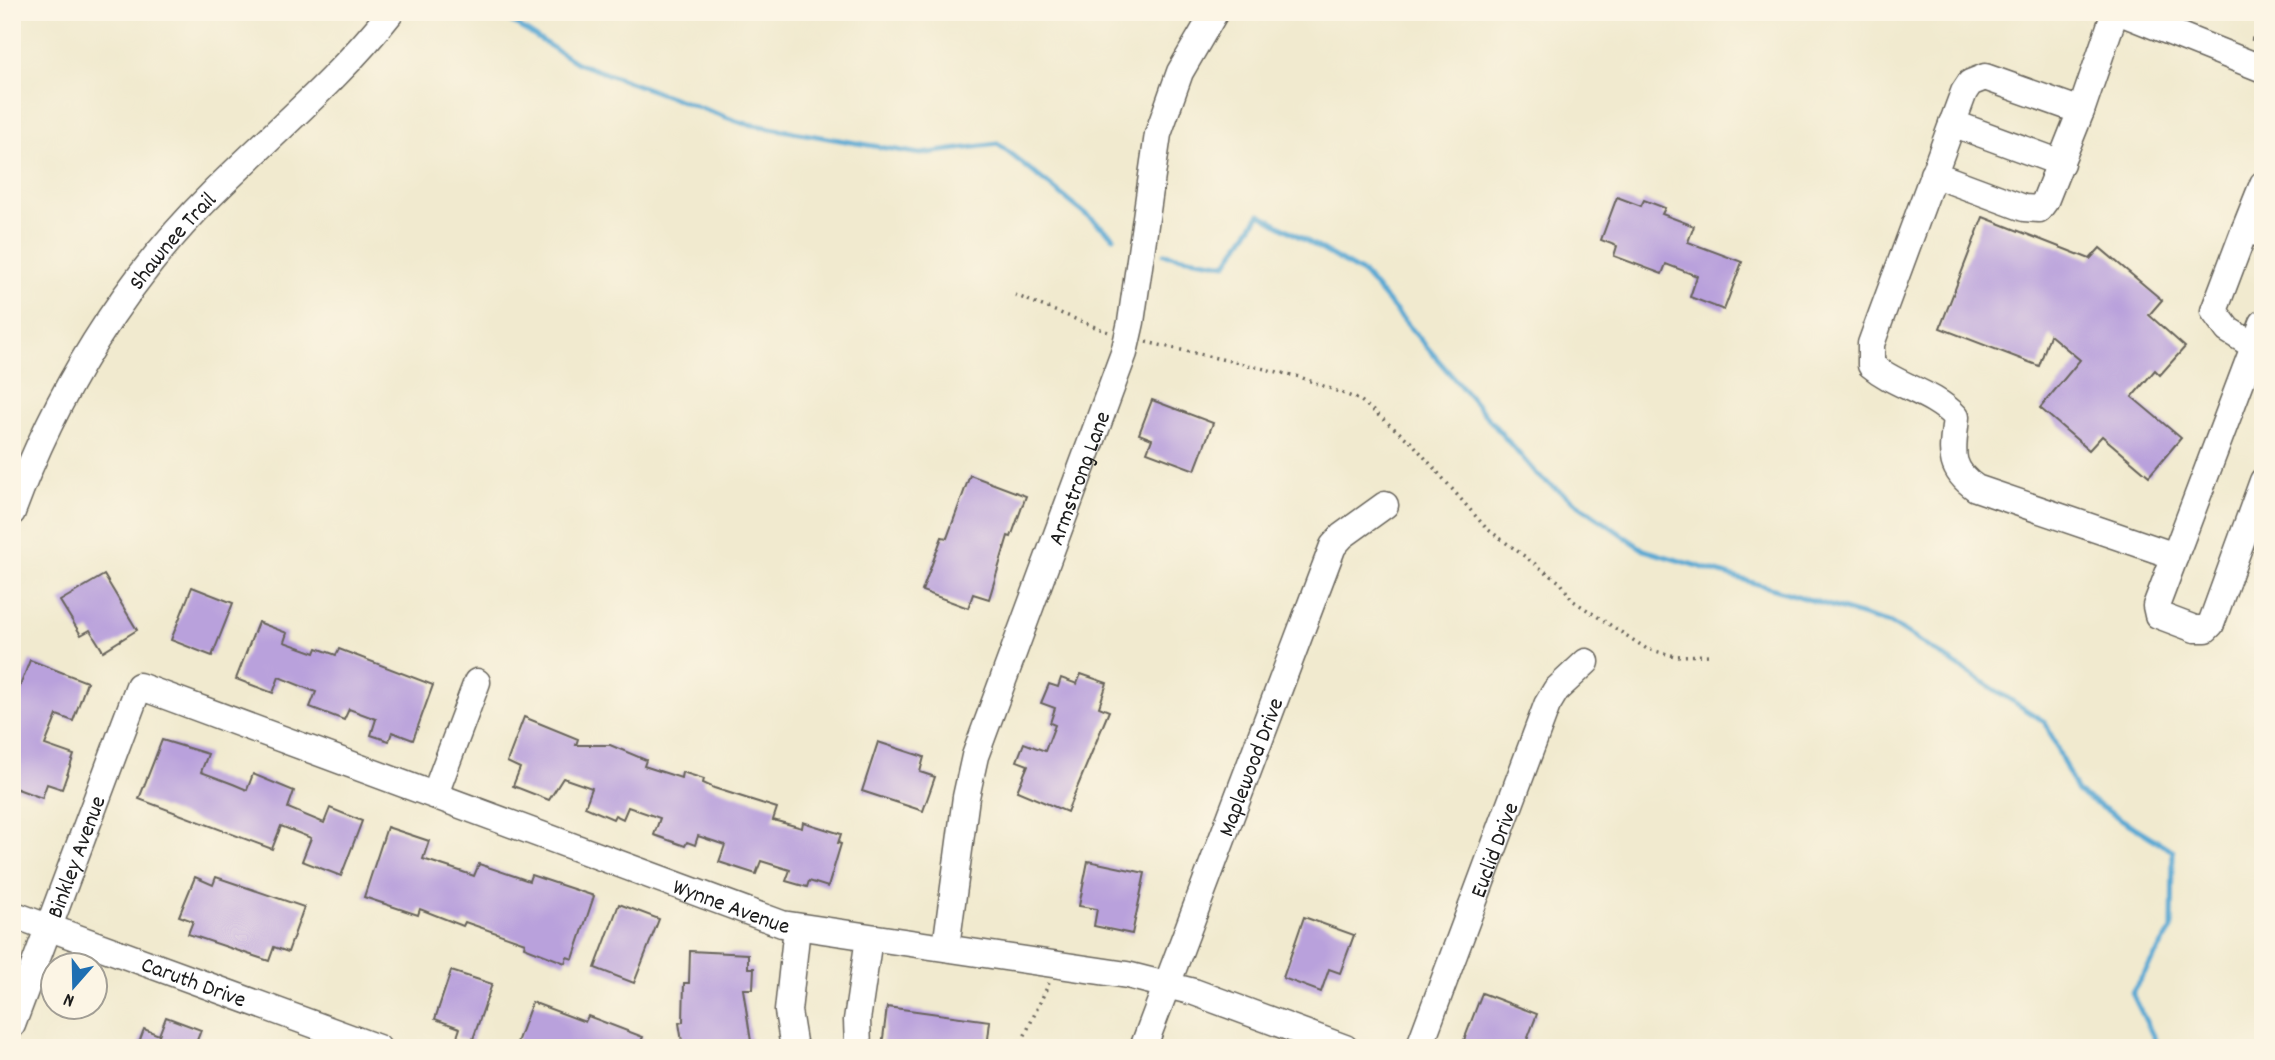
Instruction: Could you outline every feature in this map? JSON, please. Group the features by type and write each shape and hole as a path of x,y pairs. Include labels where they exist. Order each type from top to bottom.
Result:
{"street":[{"name":"Shawnee Trail","path":"12,512 32,461 79,368 145,273 211,195 345,66 391,12"},
{"name":"Armstrong Lane","path":"946,947 968,786 975,756 1128,337 1158,134 1180,72 1215,12"},
{"path":"1933,174 2024,208 2039,209 2061,163 2115,12"},
{"path":"2120,12 2263,69"},
{"path":"2081,111 1985,77 1970,83 1952,123 1871,344 1871,365 1885,377 1930,395 1956,417 1952,460 1961,477 1976,488 2175,556"},
{"path":"1952,123 2061,163"},
{"path":"2263,184 2254,232 2214,311 2228,330 2258,335 2156,606 2158,615 2195,629 2206,629 2263,481"},
{"name":"Maplewood Drive","path":"1143,1048 1333,546 1342,536 1385,505"},
{"name":"Euclid Drive","path":"1419,1048 1547,705 1556,690 1586,662"},
{"path":"435,794 477,682"},
{"name":"Wynne Avenue","path":"139,686 761,917 797,927 1112,972 1166,984 1345,1048"},
{"name":"Binkley Avenue","path":"12,1025 139,686"},
{"name":"Caruth Drive","path":"12,914 378,1048"},
{"path":"794,1048 788,1011 797,927"},
{"path":"858,1048 858,1020 869,937"}],"path":[{"path":"1015,295 1104,331 1300,377 1360,400 1413,444 1486,528 1561,583 1572,600 1647,649 1675,656 1711,655"},
{"path":"1019,1048 1051,980"}],"building":[{"path":"1617,197 1641,206 1644,200 1665,208 1662,214 1694,226 1688,242 1742,262 1724,310 1690,297 1697,276 1666,264 1662,274 1614,256 1617,246 1601,240"},
{"path":"1983,217 2090,259 2100,248 2162,300 2149,315 2185,347 2160,375 2155,370 2132,397 2181,438 2149,476 2102,436 2089,450 2040,408 2080,360 2050,335 2039,366 1940,328"},
{"path":"1152,400 1213,423 1195,470 1147,452 1152,439 1139,434"},
{"path":"970,475 1026,496 1011,537 1008,536 989,599 973,594 968,608 922,591 942,537 947,538"},
{"path":"104,575 137,630 103,651 90,630 81,635 60,601"},
{"path":"192,587 233,603 212,656 171,640"},
{"path":"258,622 287,633 284,642 315,653 317,648 336,655 339,649 433,685 413,740 392,732 389,741 371,735 376,719 349,709 344,720 310,707 316,692 279,677 273,693 236,679"},
{"path":"30,660 87,682 73,721 57,715 45,745 74,755 62,789 47,784 42,798 12,787 12,707"},
{"path":"1081,674 1107,683 1099,707 1109,711 1067,812 1017,791 1028,765 1017,761 1024,743 1045,751 1055,725 1050,723 1055,708 1041,703 1049,684 1058,687 1061,678 1077,684"},
{"path":"524,717 578,739 576,745 610,745 646,760 644,766 681,778 682,772 704,779 703,783 714,788 777,808 773,820 802,828 803,822 841,834 838,843 841,844 828,887 809,881 807,887 786,881 790,870 761,861 756,874 719,862 725,845 698,836 695,845 687,842 685,846 654,835 660,818 628,807 623,819 615,815 613,819 585,807 592,788 563,778 549,800 513,786 520,768 507,762"},
{"path":"162,740 208,754 201,772 247,790 253,774 294,791 288,808 324,823 330,808 362,821 341,876 302,861 311,838 281,826 272,849 139,799"},
{"path":"878,742 924,757 920,772 935,777 923,811 862,791"},
{"path":"387,827 429,841 423,859 474,876 479,864 529,881 531,875 594,896 573,959 567,957 565,963 524,947 525,943 465,922 463,926 420,909 418,915 364,897"},
{"path":"1088,861 1145,873 1132,934 1094,926 1097,909 1079,906"},
{"path":"195,877 213,885 216,877 304,907 288,952 274,947 269,961 188,934 193,921 179,916"},
{"path":"619,904 659,919 634,983 595,968"},
{"path":"1304,917 1354,935 1340,973 1329,969 1321,992 1283,978"},
{"path":"690,951 748,954 748,968 754,968 753,989 743,989 752,1048 683,1048 679,1023 683,1022 684,983 689,983"},
{"path":"451,971 492,984 472,1042 457,1037 460,1028 435,1019"},
{"path":"1482,993 1537,1014 1524,1048 1461,1048"},
{"path":"532,1002 585,1022 588,1016 643,1037 638,1048 515,1048"},
{"path":"887,1007 990,1021 987,1048 882,1046"},
{"path":"166,1017 201,1030 194,1048 137,1048 144,1029 159,1035"}],"waterway":[{"path":"496,12 577,63 742,123 920,154 998,144 1114,237"},
{"path":"1164,254 1226,264 1260,214 1364,274 1538,476 1644,550 1894,625 2045,722 2077,792 2173,851 2172,929 2132,993 2159,1048"}]}
